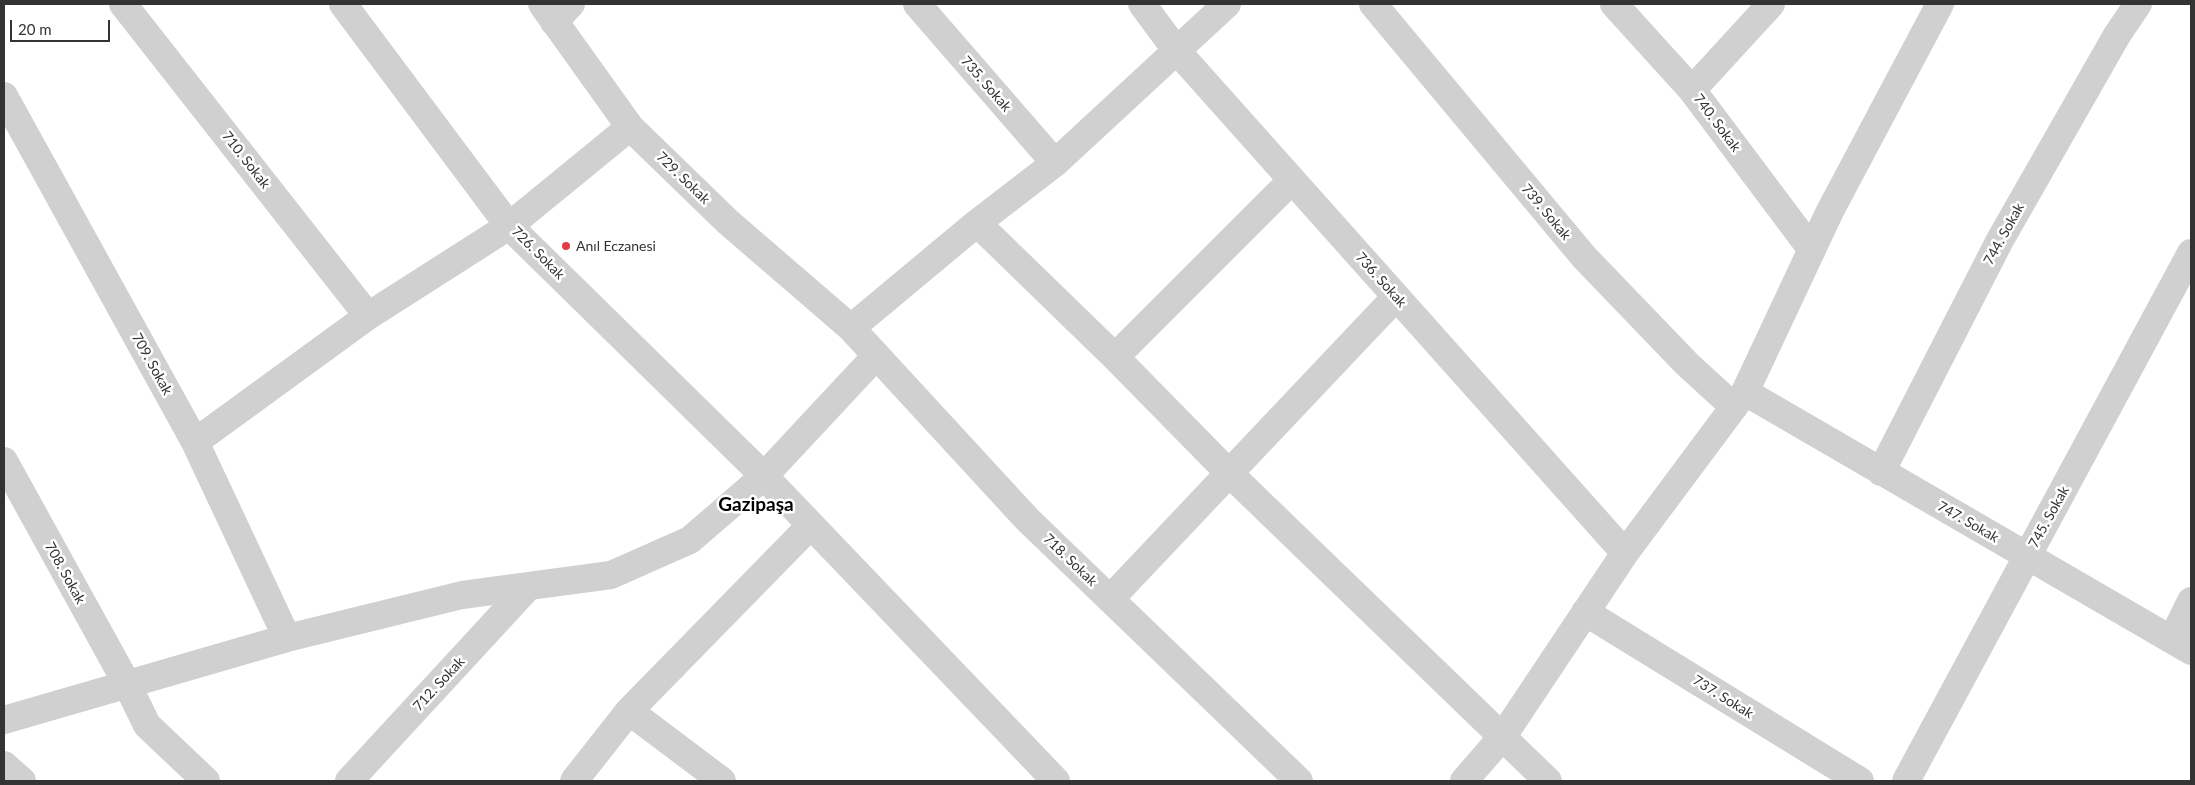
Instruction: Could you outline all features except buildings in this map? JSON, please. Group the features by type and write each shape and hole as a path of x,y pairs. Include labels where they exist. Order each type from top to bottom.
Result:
{"street":[{"name":"710. Sokak","path":"124,4 368,316"},
{"name":"726. Sokak","path":"343,4 509,226 764,476 1056,781"},
{"name":"735. Sokak","path":"917,4 1055,163"},
{"name":"736. Sokak","path":"1142,4 1176,50 1625,553"},
{"path":"851,328 977,222 1055,163 1227,4"},
{"name":"739. Sokak","path":"1373,4 1584,257 1687,364 1739,400"},
{"name":"740. Sokak","path":"1614,4 1692,90 1812,250"},
{"path":"1692,90 1771,4"},
{"path":"1464,781 1503,736 1625,553 1739,400 1830,211 1940,4"},
{"name":"744. Sokak","path":"1881,472 2000,240 2117,36 2138,4"},
{"name":"729. Sokak","path":"556,10 630,127 728,222 851,328"},
{"name":"709. Sokak","path":"4,96 195,442 287,638"},
{"path":"195,442 368,316 509,226 630,127"},
{"path":"1115,357 1292,180"},
{"path":"977,222 1230,473 1548,781"},
{"name":"745. Sokak","path":"1906,781 2191,254"},
{"path":"1110,599 1396,297"},
{"name":"718. Sokak","path":"851,328 1028,519 1299,781"},
{"path":"4,720 287,638 462,595 612,575 690,540 764,476 876,356"},
{"name":"747. Sokak","path":"1739,400 1881,472 2182,646"},
{"name":"708. Sokak","path":"4,461 127,684 147,725 206,781"},
{"path":"574,781 629,711 811,525"},
{"name":"712. Sokak","path":"349,781 529,586"},
{"path":"2182,646 2191,601"},
{"name":"737. Sokak","path":"1585,612 1860,781"},
{"path":"629,711 722,781"},
{"path":"4,765 22,781"}],"place":[{"name":"Anıl Eczanesi","path":"566,246"}],"district":[{"name":"Gazipaşa","path":"756,505"}]}
